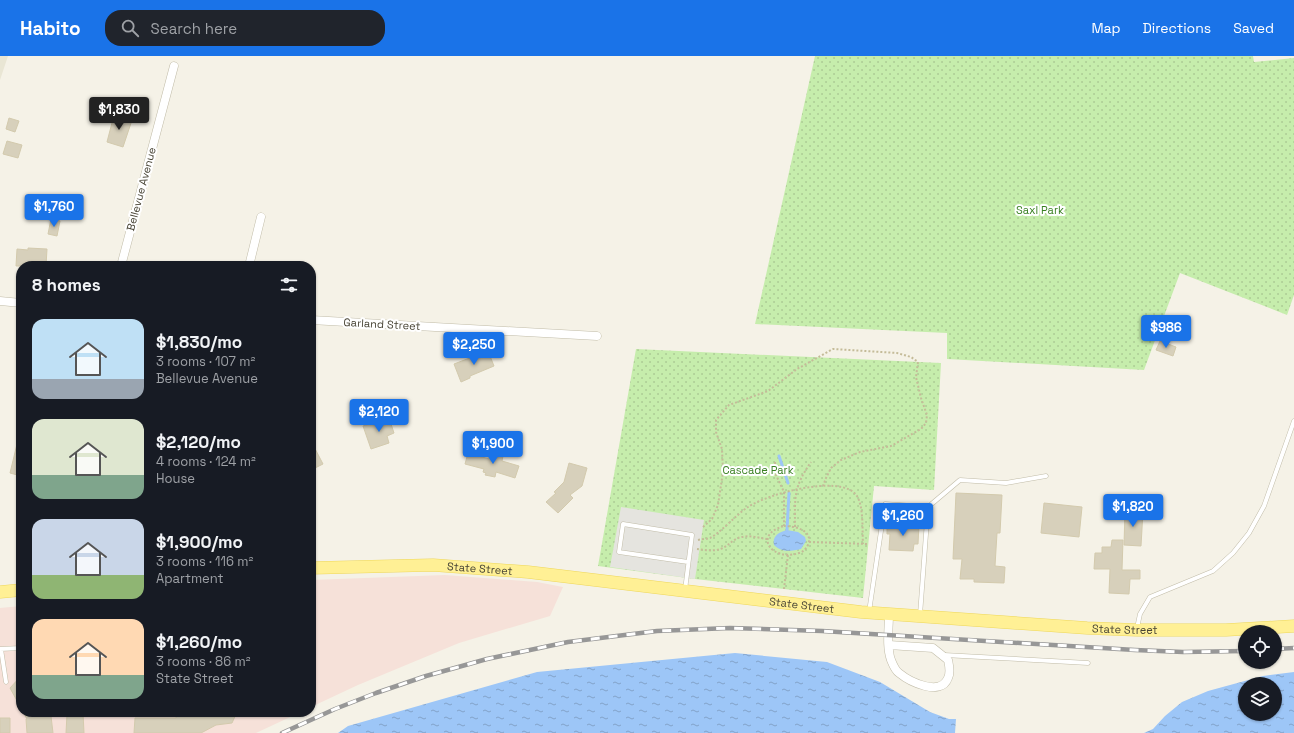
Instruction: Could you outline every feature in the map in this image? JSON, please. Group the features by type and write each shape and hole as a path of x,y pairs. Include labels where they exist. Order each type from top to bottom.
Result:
{"main road":[{"name":"State Street","path":"316,568 433,565 528,572 795,605 889,614 1087,628 1137,630 1226,630 1294,626"},
{"path":"0,592 16,590"}],"street":[{"name":"Bellevue Avenue","path":"122,261 174,66"},
{"path":"250,261 261,217"},
{"path":"0,301 16,303"},
{"name":"Garland Street","path":"316,320 597,336"},
{"path":"889,614 889,645 891,661 898,673 914,682 936,688 944,684 948,678 948,660 944,655 933,648 889,645"}],"lane":[{"path":"1137,630 1140,614 1150,597 1213,571 1233,553 1249,533 1264,506 1294,422"},
{"path":"868,612 885,504 928,507 960,480 1006,482 1046,476"},
{"path":"920,616 928,507"},
{"path":"685,591 692,535 623,524 619,552 688,562"},
{"path":"6,682 0,649 16,648"},
{"path":"944,655 1088,663"}],"path":[{"path":"703,527 712,519 718,505 723,472 722,448 716,432 716,420 729,405 768,391 797,369 833,349 897,353 911,357 918,362 916,377 927,414 926,423 921,429 891,446 860,452 841,460 831,468 823,486"},
{"path":"775,462 776,475 784,492 784,526"},
{"path":"793,526 796,490 801,477 811,462"},
{"path":"691,541 710,538 748,507 764,498 796,490 823,486 840,486 850,489 857,496 862,514 863,544"},
{"path":"784,526 793,526 805,531 809,537 807,548 802,552 788,555 779,554 772,551 769,546 768,539 770,533 776,528 784,526"},
{"path":"690,549 710,551 717,550 723,548 737,538 748,536 768,539"},
{"path":"809,542 868,544"},
{"path":"784,589 788,555"}],"shaded area":[{"path":"0,56 8,56 0,80"},
{"path":"621,507 704,520 695,579 610,567"},
{"path":"445,575 537,582 563,587 550,616 459,643 358,685 316,705 316,580"},
{"path":"16,606 16,717 290,717 256,733 0,733 0,608"}],"green space":[{"name":"Saxl Park","path":"815,56 1253,56 1254,62 1294,58 1294,295 1287,315 1180,273 1144,370 947,359 947,333 755,324"},
{"name":"Cascade Park","path":"636,349 941,363 934,490 874,486 863,598 695,579 598,566"}],"water":[{"path":"787,530 798,532 805,537 806,541 801,549 790,551 783,550 774,545 775,537 781,532"},
{"path":"735,653 827,662 880,682 930,712 949,719 956,719 955,733 338,733 348,726 537,672"},
{"path":"1294,672 1294,733 1144,733 1153,729 1165,716 1182,702 1208,691 1238,683 1238,721 1282,721 1282,677 1259,677"}],"building":[{"path":"114,115 132,120 123,147 107,142"},
{"path":"9,118 19,121 15,132 6,129"},
{"path":"7,141 22,145 18,158 3,154"},
{"path":"51,219 60,221 57,236 48,234"},
{"path":"28,248 47,249 46,261 16,261 17,249 28,250"},
{"path":"1160,341 1176,347 1173,356 1156,350"},
{"path":"488,351 494,366 470,376 470,378 461,382 454,364"},
{"path":"389,418 394,433 387,436 389,443 371,449 363,426"},
{"path":"16,448 16,475 10,473"},
{"path":"316,451 323,464 316,468"},
{"path":"491,452 503,456 502,461 519,466 515,478 496,472 495,477 485,475 486,473 483,472 484,469 465,464 468,453 489,459"},
{"path":"569,463 587,468 582,486 570,495 573,498 558,513 546,502 556,493 554,492 564,482"},
{"path":"956,493 1002,495 1000,533 997,533 995,566 1005,567 1004,583 974,582 974,579 960,579 962,559 953,559"},
{"path":"1044,503 1082,507 1079,537 1041,533"},
{"path":"1125,511 1143,511 1141,546 1124,545"},
{"path":"887,524 919,525 918,544 914,544 913,551 889,550 890,534 887,534"},
{"path":"1112,540 1123,540 1122,570 1140,570 1140,579 1130,579 1129,594 1109,593 1110,569 1094,569 1095,553 1102,553 1102,547 1111,547"},
{"path":"16,681 16,699 10,688"},
{"path":"26,717 51,717 53,733 27,733"},
{"path":"67,717 83,717 84,733 66,733"},
{"path":"235,717 232,723 216,725 201,733 134,733 135,718"},
{"path":"0,718 10,718 10,733 0,733"}],"waterway":[{"path":"779,456 788,483"},
{"path":"787,530 789,493"}],"railway":[{"path":"282,733 335,709 376,693 426,676 487,659 568,642 657,631 730,628 822,631 1135,650 1183,652 1238,651"},
{"path":"1282,649 1294,648"}]}
